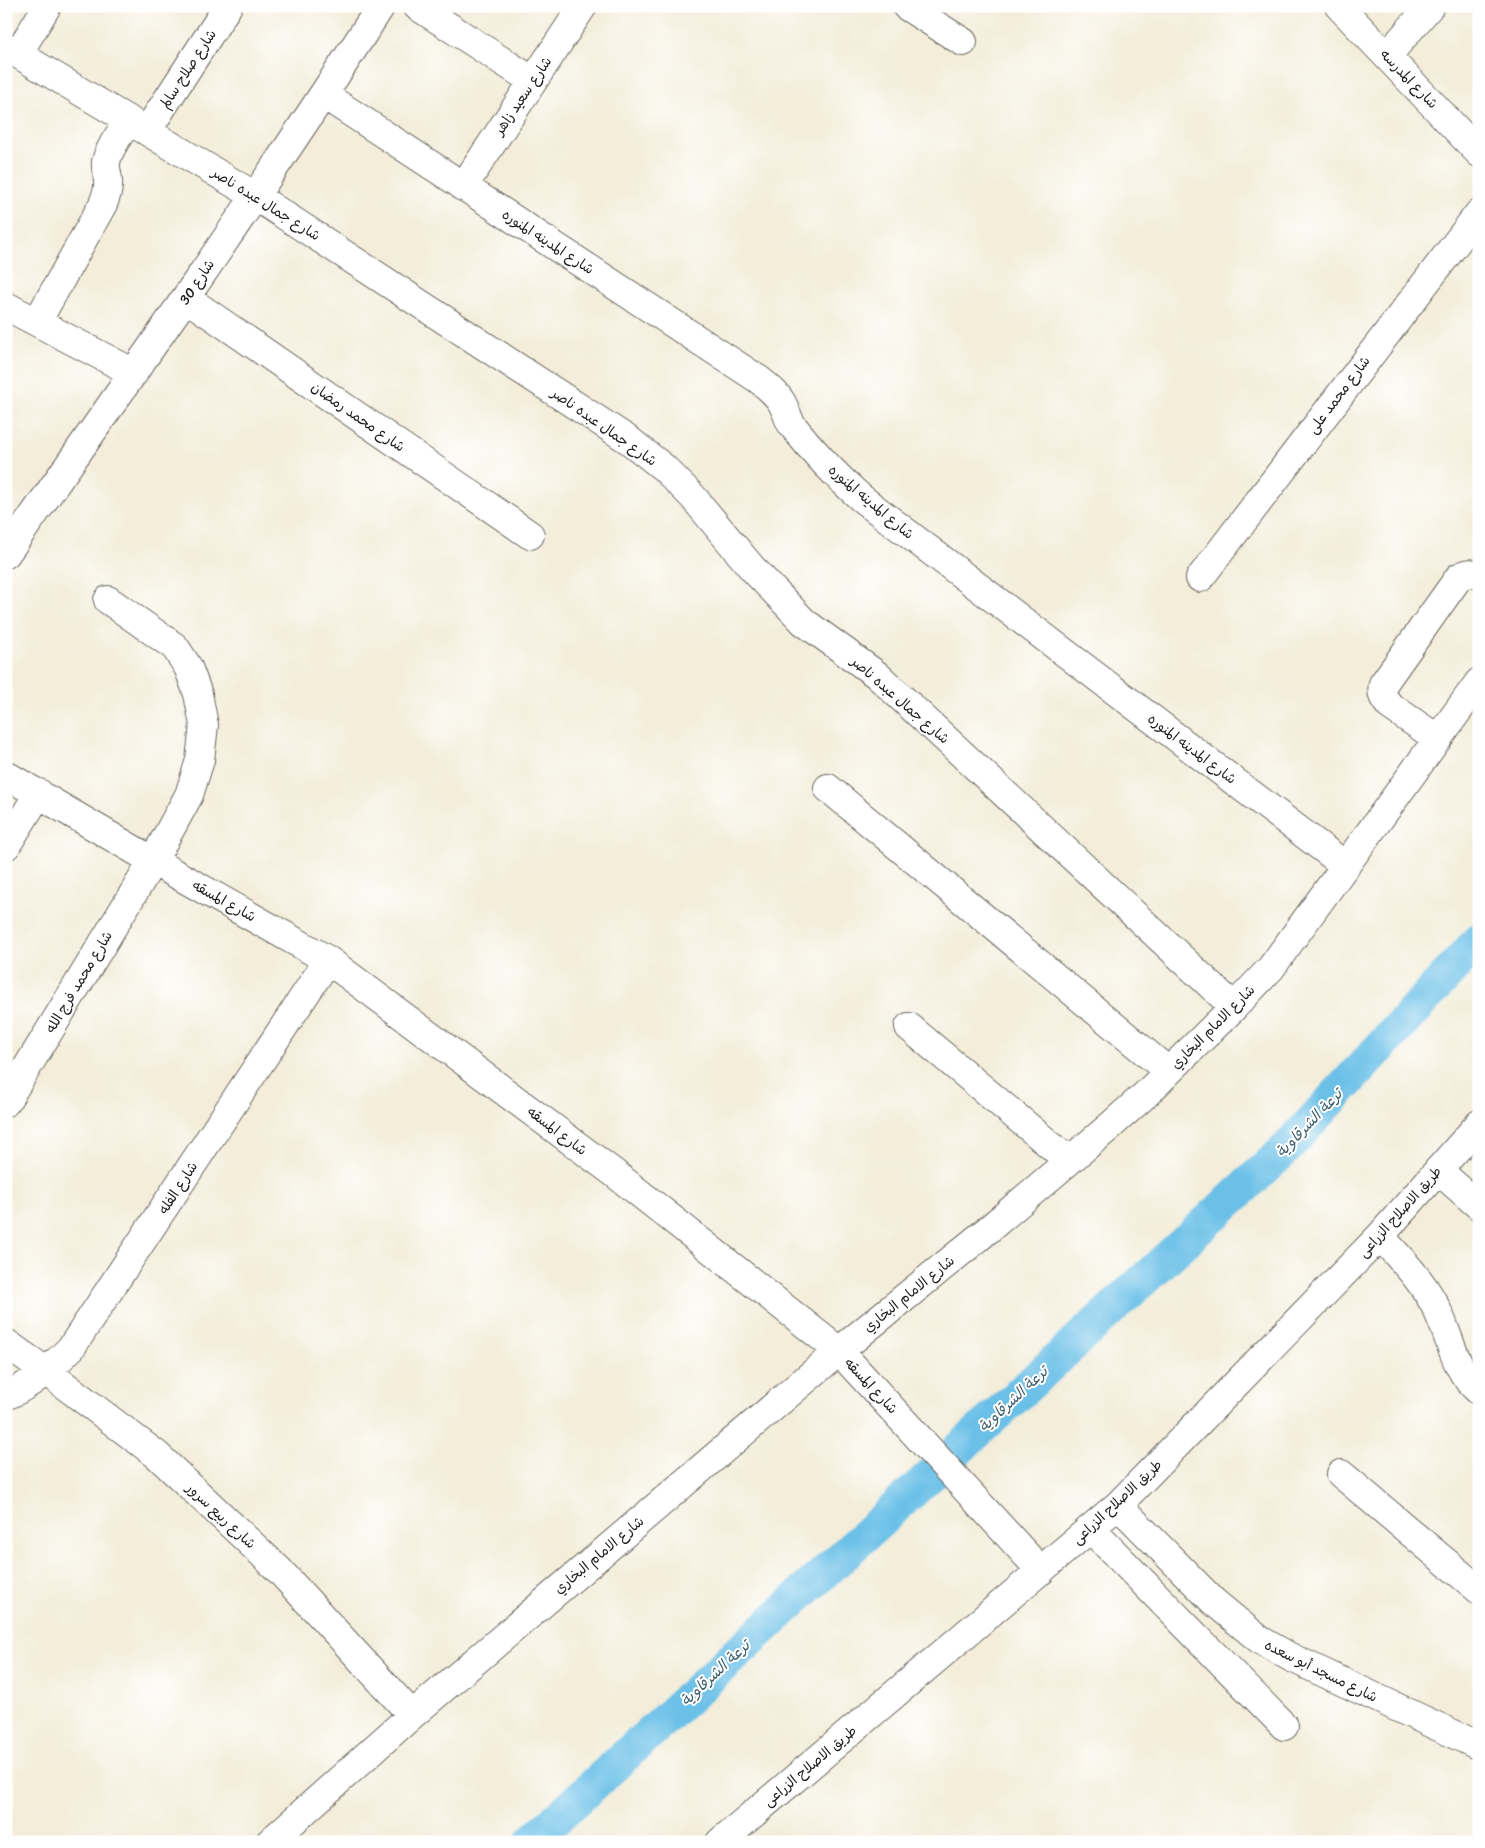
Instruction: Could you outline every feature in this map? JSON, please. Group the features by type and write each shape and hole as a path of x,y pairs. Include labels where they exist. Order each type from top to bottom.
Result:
{"street":[{"path":"10,51 47,6"},
{"name":"شارع صلاح سالم","path":"37,322 103,204 108,191 109,179 106,170 106,160 112,147 138,126 228,6"},
{"name":"شارع 30","path":"6,554 186,298 324,95 381,6"},
{"path":"417,6 533,81"},
{"name":"شارع سعيد زاهر","path":"464,187 583,6"},
{"path":"906,6 962,42"},
{"name":"شارع المدرسه","path":"1339,6 1479,153"},
{"path":"1387,56 1430,6"},
{"name":"شارع جمال عبده ناصر","path":"10,51 255,196 630,441 664,468 693,498 752,568 804,622 877,675 1234,1007"},
{"name":"شارع المدينه المنوره","path":"324,95 773,390 784,405 790,422 811,450 861,498 1346,866"},
{"name":"شارع محمد على","path":"1200,578 1479,213"},
{"name":"شارع محمد رمضان","path":"186,298 530,536"},
{"path":"6,306 134,373"},
{"path":"1438,739 1390,706 1384,700 1383,684 1455,582 1466,573 1472,572 1479,575"},
{"name":"شارع محمد فرج الله","path":"6,1102 152,862 189,795 200,760 204,725 198,694 188,667 175,647 108,600"},
{"name":"شارع الامام البخاري","path":"270,1842 412,1715 839,1351 983,1234 1109,1127 1168,1071 1271,968 1479,682"},
{"name":"شارع المسقه","path":"6,775 152,862 328,960 614,1173 839,1351 1041,1571"},
{"path":"828,788 1168,1071"},
{"path":"6,846 39,793"},
{"name":"شارع الفله","path":"6,1396 23,1388 47,1372 71,1348 328,960"},
{"path":"909,1027 1068,1160"},
{"name":"طريق الاصلاح الزراعى","path":"720,1842 1118,1505 1380,1236 1479,1124"},
{"path":"1438,1170 1479,1206"},
{"path":"1380,1236 1421,1283 1434,1303 1457,1362 1479,1391"},
{"name":"شارع ربيع سرور","path":"6,1343 157,1455 279,1570 412,1715"},
{"path":"1341,1474 1479,1590"},
{"name":"شارع مسجد أبو سعده","path":"1118,1505 1214,1602 1260,1640 1290,1658 1479,1746"},
{"path":"1091,1529 1284,1726"}],"waterway":[{"name":"ترعة الشرقاوية","path":"531,1842 1288,1147 1479,940"}]}
